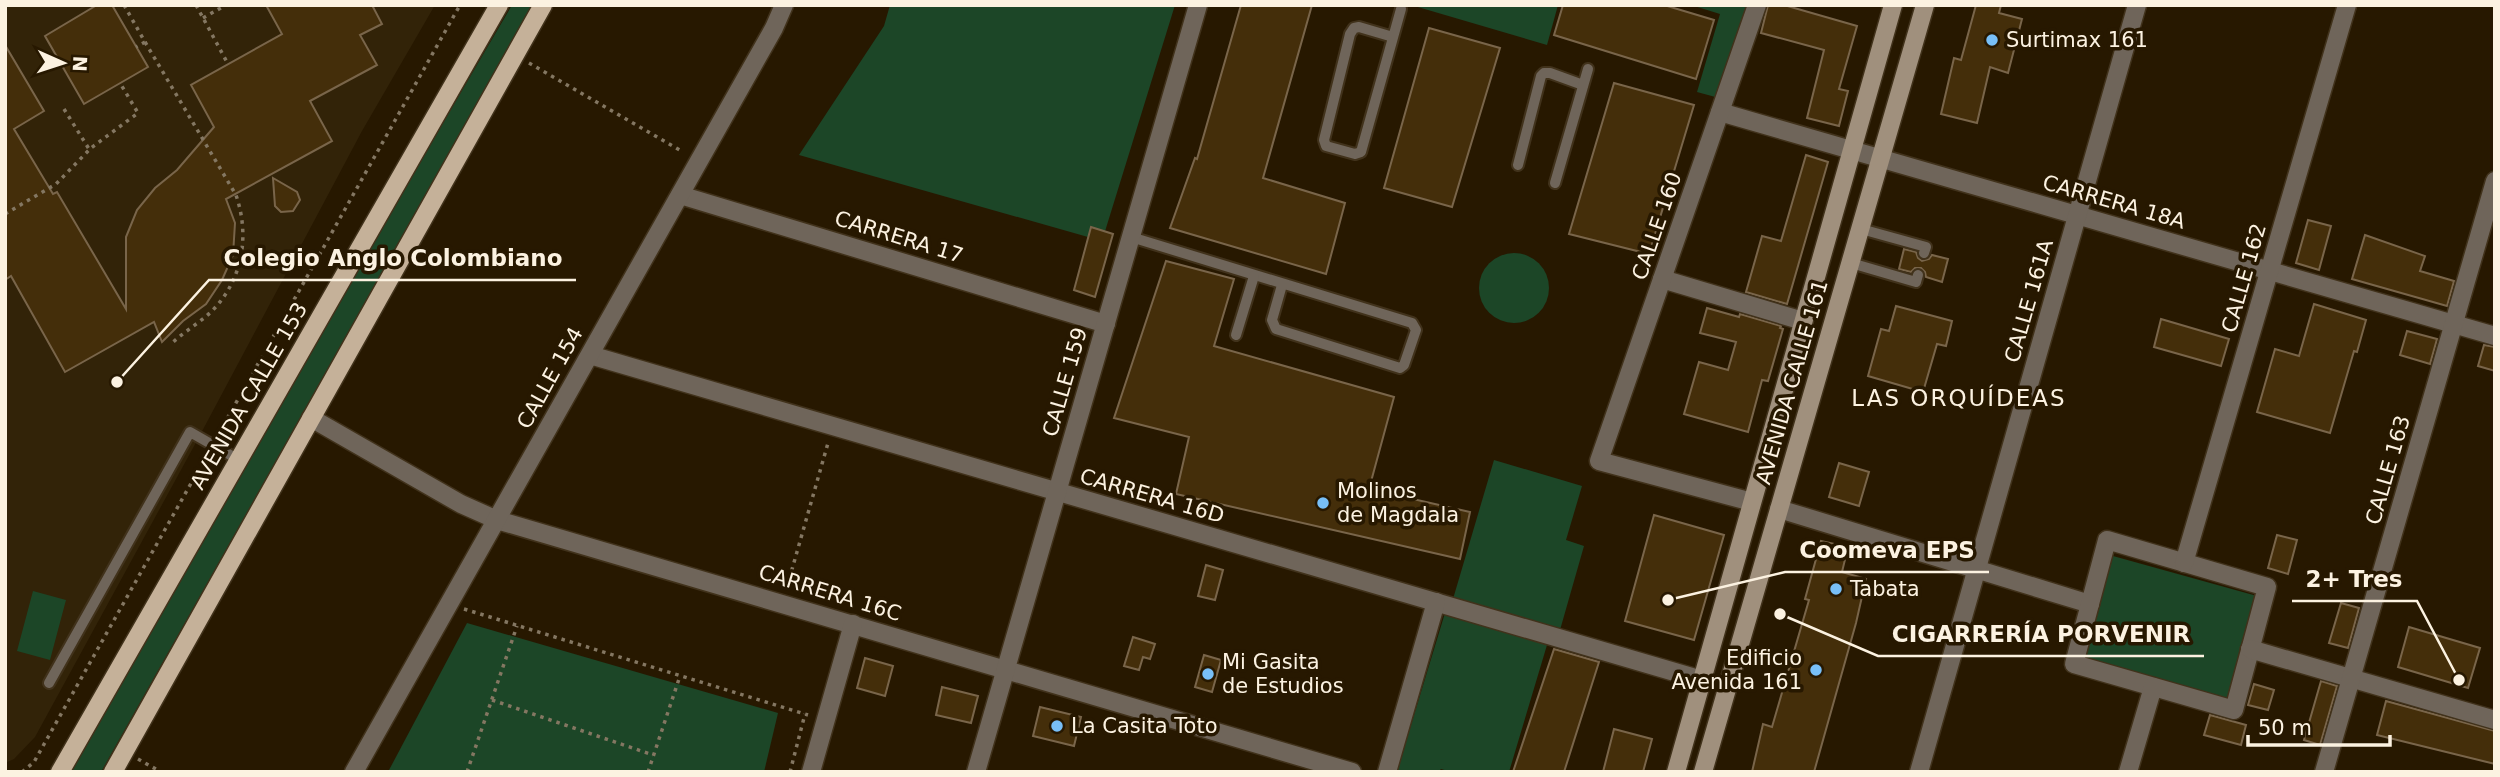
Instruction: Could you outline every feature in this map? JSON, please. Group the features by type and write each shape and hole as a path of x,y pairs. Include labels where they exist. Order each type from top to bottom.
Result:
{"main road":[{"name":"AVENIDA CALLE 153","path":"60,772 499,5"},
{"path":"113,772 542,5"},
{"path":"1892,6 1924,10"},
{"name":"AVENIDA CALLE 161","path":"1676,772 1892,6"},
{"name":"AVENIDA CALLE 161","path":"1703,772 1924,10"}],"street":[{"name":"CALLE 154","path":"355,772 774,28 784,5"},
{"name":"CALLE 159","path":"976,772 1198,5"},
{"name":"CALLE 160","path":"1752,502 1599,461 1757,5"},
{"name":"CALLE 161A","path":"1919,772 2137,5"},
{"name":"CALLE 162","path":"2184,563 2347,5"},
{"name":"CARRERA 18A","path":"1720,112 2495,336"},
{"name":"CALLE 163","path":"2325,772 2495,181"},
{"name":"CARRERA 17","path":"680,195 1106,324"},
{"path":"1662,279 1803,321"},
{"name":"CARRERA 16D","path":"590,355 1702,680"},
{"name":"CARRERA 16C","path":"311,418 461,504 496,520 1352,772"},
{"path":"1779,509 2090,604"},
{"path":"2107,540 2184,563 2267,587 2234,710 2074,664 2107,540"},
{"path":"1387,772 1436,602"},
{"path":"811,772 852,624"},
{"path":"2250,649 2495,720"},
{"path":"2128,772 2153,687"}],"lane":[{"path":"1393,37 1359,27 1354,28 1350,34 1324,140 1326,146 1355,154 1361,152 1401,9"},
{"path":"1555,183 1588,69"},
{"path":"1518,164 1541,76 1550,73 1583,85"},
{"path":"1861,229 1926,247 1924,253"},
{"path":"1131,237 1412,323 1416,330 1404,365 1399,368 1276,329 1272,320 1282,285"},
{"path":"1850,263 1916,282 1918,275"},
{"path":"1236,335 1254,276"},
{"path":"49,683 190,432 239,460"}],"path":[{"path":"124,5 236,195 241,210 244,234 242,256 236,275 224,298 210,313 172,343"},
{"path":"196,5 228,64"},
{"path":"203,18 226,5"},
{"path":"22,772 34,762 460,5"},
{"path":"136,47 145,42"},
{"path":"515,55 699,161"},
{"path":"5,214 56,184 89,149 138,113 120,83"},
{"path":"64,109 89,149"},
{"path":"782,603 833,426"},
{"path":"449,604 825,720"},
{"path":"467,772 517,626"},
{"path":"648,772 680,676"},
{"path":"492,699 653,755"},
{"path":"790,772 805,714"},
{"path":"125,751 161,772"}],"shaded area":[{"path":"5,5 435,5 362,131 35,737 14,759 5,763"}],"green space":[{"path":"512,5 533,5 101,772 71,772 270,418"},
{"path":"890,5 1175,5 1102,241 799,155 884,26"},
{"path":"1411,5 1558,5 1547,45"},
{"path":"1691,5 1749,5 1719,98 1697,92 1720,14"},
{"path":"1507,253 1521,253 1534,259 1543,268 1549,288 1547,301 1539,313 1521,323 1507,323 1494,317 1485,308 1479,295 1479,281 1485,268 1494,259"},
{"path":"1494,460 1582,486 1566,540 1584,546 1560,630 1453,599"},
{"path":"2113,556 2257,596 2229,699 2085,659"},
{"path":"33,591 66,600 50,660 17,651"},
{"path":"1445,613 1547,645 1509,772 1451,772 1441,769 1438,772 1397,771"},
{"path":"467,623 778,713 764,772 388,772"}],"building":[{"path":"97,5 112,5 148,67 84,104 45,36"},
{"path":"266,5 372,5 382,24 360,35 377,65 310,101 332,141 226,199 235,223 233,255 222,280 206,304 183,321 162,342 154,322 65,372 11,276 5,280 5,45 44,111 14,129 53,194 57,192 126,309 126,237 137,210 155,188 177,170 214,127 191,85 282,34"},
{"path":"1241,5 1312,5 1263,178 1345,203 1326,274 1170,228 1195,158 1197,159"},
{"path":"1563,5 1664,5 1714,20 1696,79 1554,35"},
{"path":"1768,5 1784,5 1857,26 1839,89 1848,91 1839,126 1807,118 1824,50 1761,33"},
{"path":"1976,5 2001,5 1999,13 2022,19 2008,73 1990,67 1977,123 1941,114 1954,58 1961,60"},
{"path":"1429,28 1500,48 1452,207 1384,188"},
{"path":"1614,83 1694,105 1649,254 1569,234"},
{"path":"1806,155 1828,162 1787,304 1746,292 1762,236 1781,241"},
{"path":"273,178 297,192 300,200 293,211 281,212 275,206"},
{"path":"2308,220 2331,226 2319,270 2296,263"},
{"path":"1091,227 1113,234 1095,297 1074,290"},
{"path":"2365,235 2425,256 2420,271 2454,281 2447,306 2352,279"},
{"path":"1904,249 1916,252 1922,261 1932,255 1948,259 1942,282 1926,277 1921,268 1915,268 1911,272 1899,269"},
{"path":"1166,261 1234,279 1214,346 1394,397 1369,489 1470,512 1460,559 1176,494 1189,437 1114,418"},
{"path":"2314,304 2366,320 2330,433 2257,412 2275,349 2299,356"},
{"path":"1896,306 1952,321 1946,346 1937,344 1923,392 1868,376 1881,329 1889,331"},
{"path":"1707,308 1739,317 1740,314 1781,326 1783,329 1768,381 1762,380 1748,432 1684,414 1699,362 1728,370 1736,342 1700,333"},
{"path":"2161,319 2229,339 2221,366 2154,347"},
{"path":"2407,331 2437,339 2430,364 2400,355"},
{"path":"2484,345 2495,347 2495,371 2478,366"},
{"path":"1839,463 1869,472 1859,506 1829,497"},
{"path":"1654,515 1724,535 1694,640 1625,621"},
{"path":"2277,535 2297,540 2288,574 2268,568"},
{"path":"1821,541 1848,547 1842,572 1866,579 1814,772 1752,772 1763,724 1772,727 1809,600 1805,599"},
{"path":"1206,565 1223,570 1215,600 1198,596"},
{"path":"2341,603 2359,608 2348,648 2329,643"},
{"path":"2409,627 2480,648 2468,688 2398,667"},
{"path":"1133,637 1155,644 1150,659 1143,657 1139,670 1124,666"},
{"path":"1554,649 1599,662 1564,772 1513,772"},
{"name":"Mi Gasita de Estudios","path":"1204,655 1221,660 1212,692 1195,687"},
{"path":"865,658 893,666 885,696 857,688"},
{"path":"2321,681 2337,686 2320,745 2304,740"},
{"path":"2254,684 2274,690 2268,710 2248,705"},
{"path":"942,687 978,696 971,723 936,715"},
{"path":"2386,701 2495,731 2495,764 2377,735"},
{"name":"La Casita Toto","path":"1040,707 1081,717 1074,746 1033,736"},
{"path":"2210,715 2246,725 2241,745 2204,735"},
{"path":"1614,729 1652,739 1643,772 1603,772"}],"place":[{"name":"Surtimax 161","path":"1992,40"},
{"name":"Colegio Anglo Colombiano","path":"117,382"},
{"name":"Molinos de Magdala","path":"1323,503"},
{"name":"Tabata","path":"1836,589"},
{"name":"Coomeva EPS","path":"1668,600"},
{"name":"CIGARRERÍA PORVENIR","path":"1780,614"},
{"name":"Edificio Avenida 161","path":"1816,670"},
{"name":"Mi Gasita de Estudios","path":"1208,674"},
{"name":"2+ Tres","path":"2459,680"},
{"name":"La Casita Toto","path":"1057,726"}],"district":[{"name":"LAS ORQUÍDEAS","path":"1959,398"}]}
